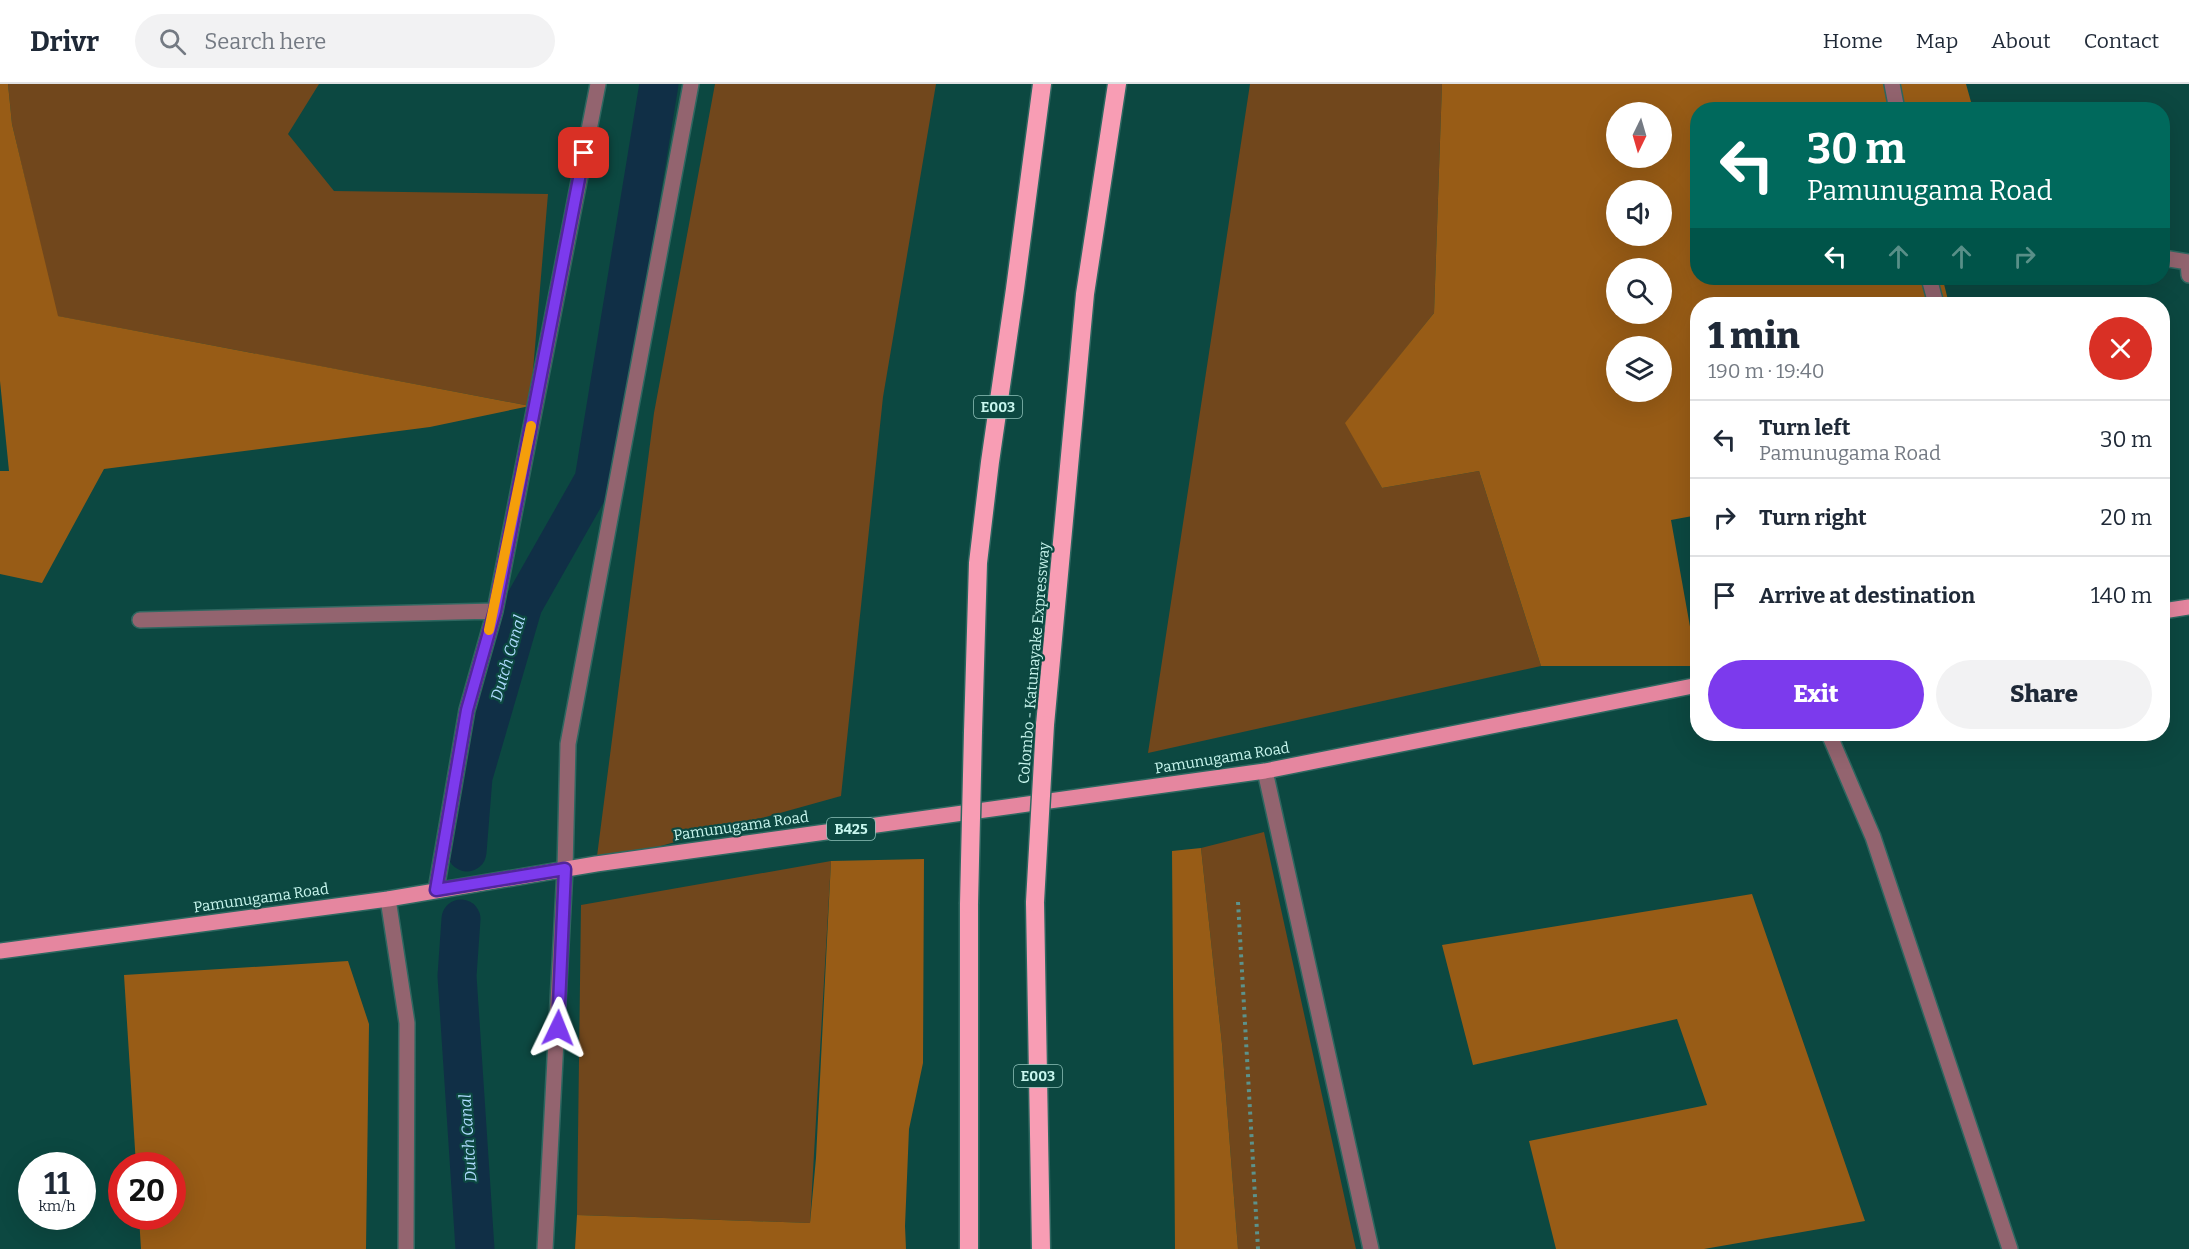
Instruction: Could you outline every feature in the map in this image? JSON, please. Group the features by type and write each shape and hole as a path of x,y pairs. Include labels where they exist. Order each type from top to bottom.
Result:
{"highway":[{"name":"E003","path":"969,1249 969,904 978,563 1042,84"},
{"name":"Colombo - Katunayake Expressway","path":"1041,1249 1035,902 1045,725 1085,294 1117,84"}],"main road":[{"path":"2170,610 2189,607"},
{"name":"Pamunugama Road","path":"0,951 388,899 565,869 1265,771 1690,688"}],"street":[{"path":"436,890 467,710 495,611 598,84"},
{"path":"545,1249 565,869 568,744 691,84"},
{"path":"1892,84 1895,102"},
{"path":"2170,259 2188,262 2189,275"},
{"path":"140,620 495,611"},
{"path":"1832,741 1873,837 2010,1249"},
{"path":"1265,771 1371,1249"},
{"path":"388,899 407,1023 406,1249"}],"path":[{"path":"1238,902 1258,1249"}],"shaded area":[{"path":"0,84 8,84 12,124 58,316 530,406 430,427 104,469 42,583 0,574 0,471 9,471 0,381"},
{"path":"8,84 319,84 288,134 334,191 548,194 530,406 57,316 12,124"},
{"path":"715,84 936,84 883,397 841,796 596,864 654,413"},
{"path":"1250,84 1442,84 1434,313 1346,423 1382,488 1479,471 1541,666 1148,753"},
{"path":"1442,84 1966,84 1971,102 1690,102 1690,285 1944,285 1947,297 1690,297 1690,516 1671,520 1690,627 1690,666 1541,666 1479,471 1382,488 1345,423 1434,313"},
{"path":"1264,832 1356,1249 1238,1249 1222,1044 1201,848"},
{"path":"1201,848 1222,1044 1238,1249 1175,1249 1172,851"},
{"path":"924,859 923,1063 909,1129 906,1249 575,1249 577,1215 810,1223 816,1158 831,861"},
{"path":"831,861 810,1223 577,1215 581,905"},
{"path":"1752,894 1865,1221 1704,1249 1556,1249 1529,1141 1707,1105 1677,1019 1473,1065 1442,945"},
{"path":"348,961 369,1024 366,1249 141,1249 140,1230 186,1230 186,1152 135,1152 124,975"}],"waterway":[{"name":"Dutch Canal","path":"467,852 473,777 523,605 594,480 659,84"},
{"name":"Dutch Canal","path":"461,919 457,976 475,1249"}],"slow traffic":[{"path":"489,630 495,611 531,426"}],"route":[{"path":"558,1028 565,869 436,890 467,710 495,611 584,153"}]}
